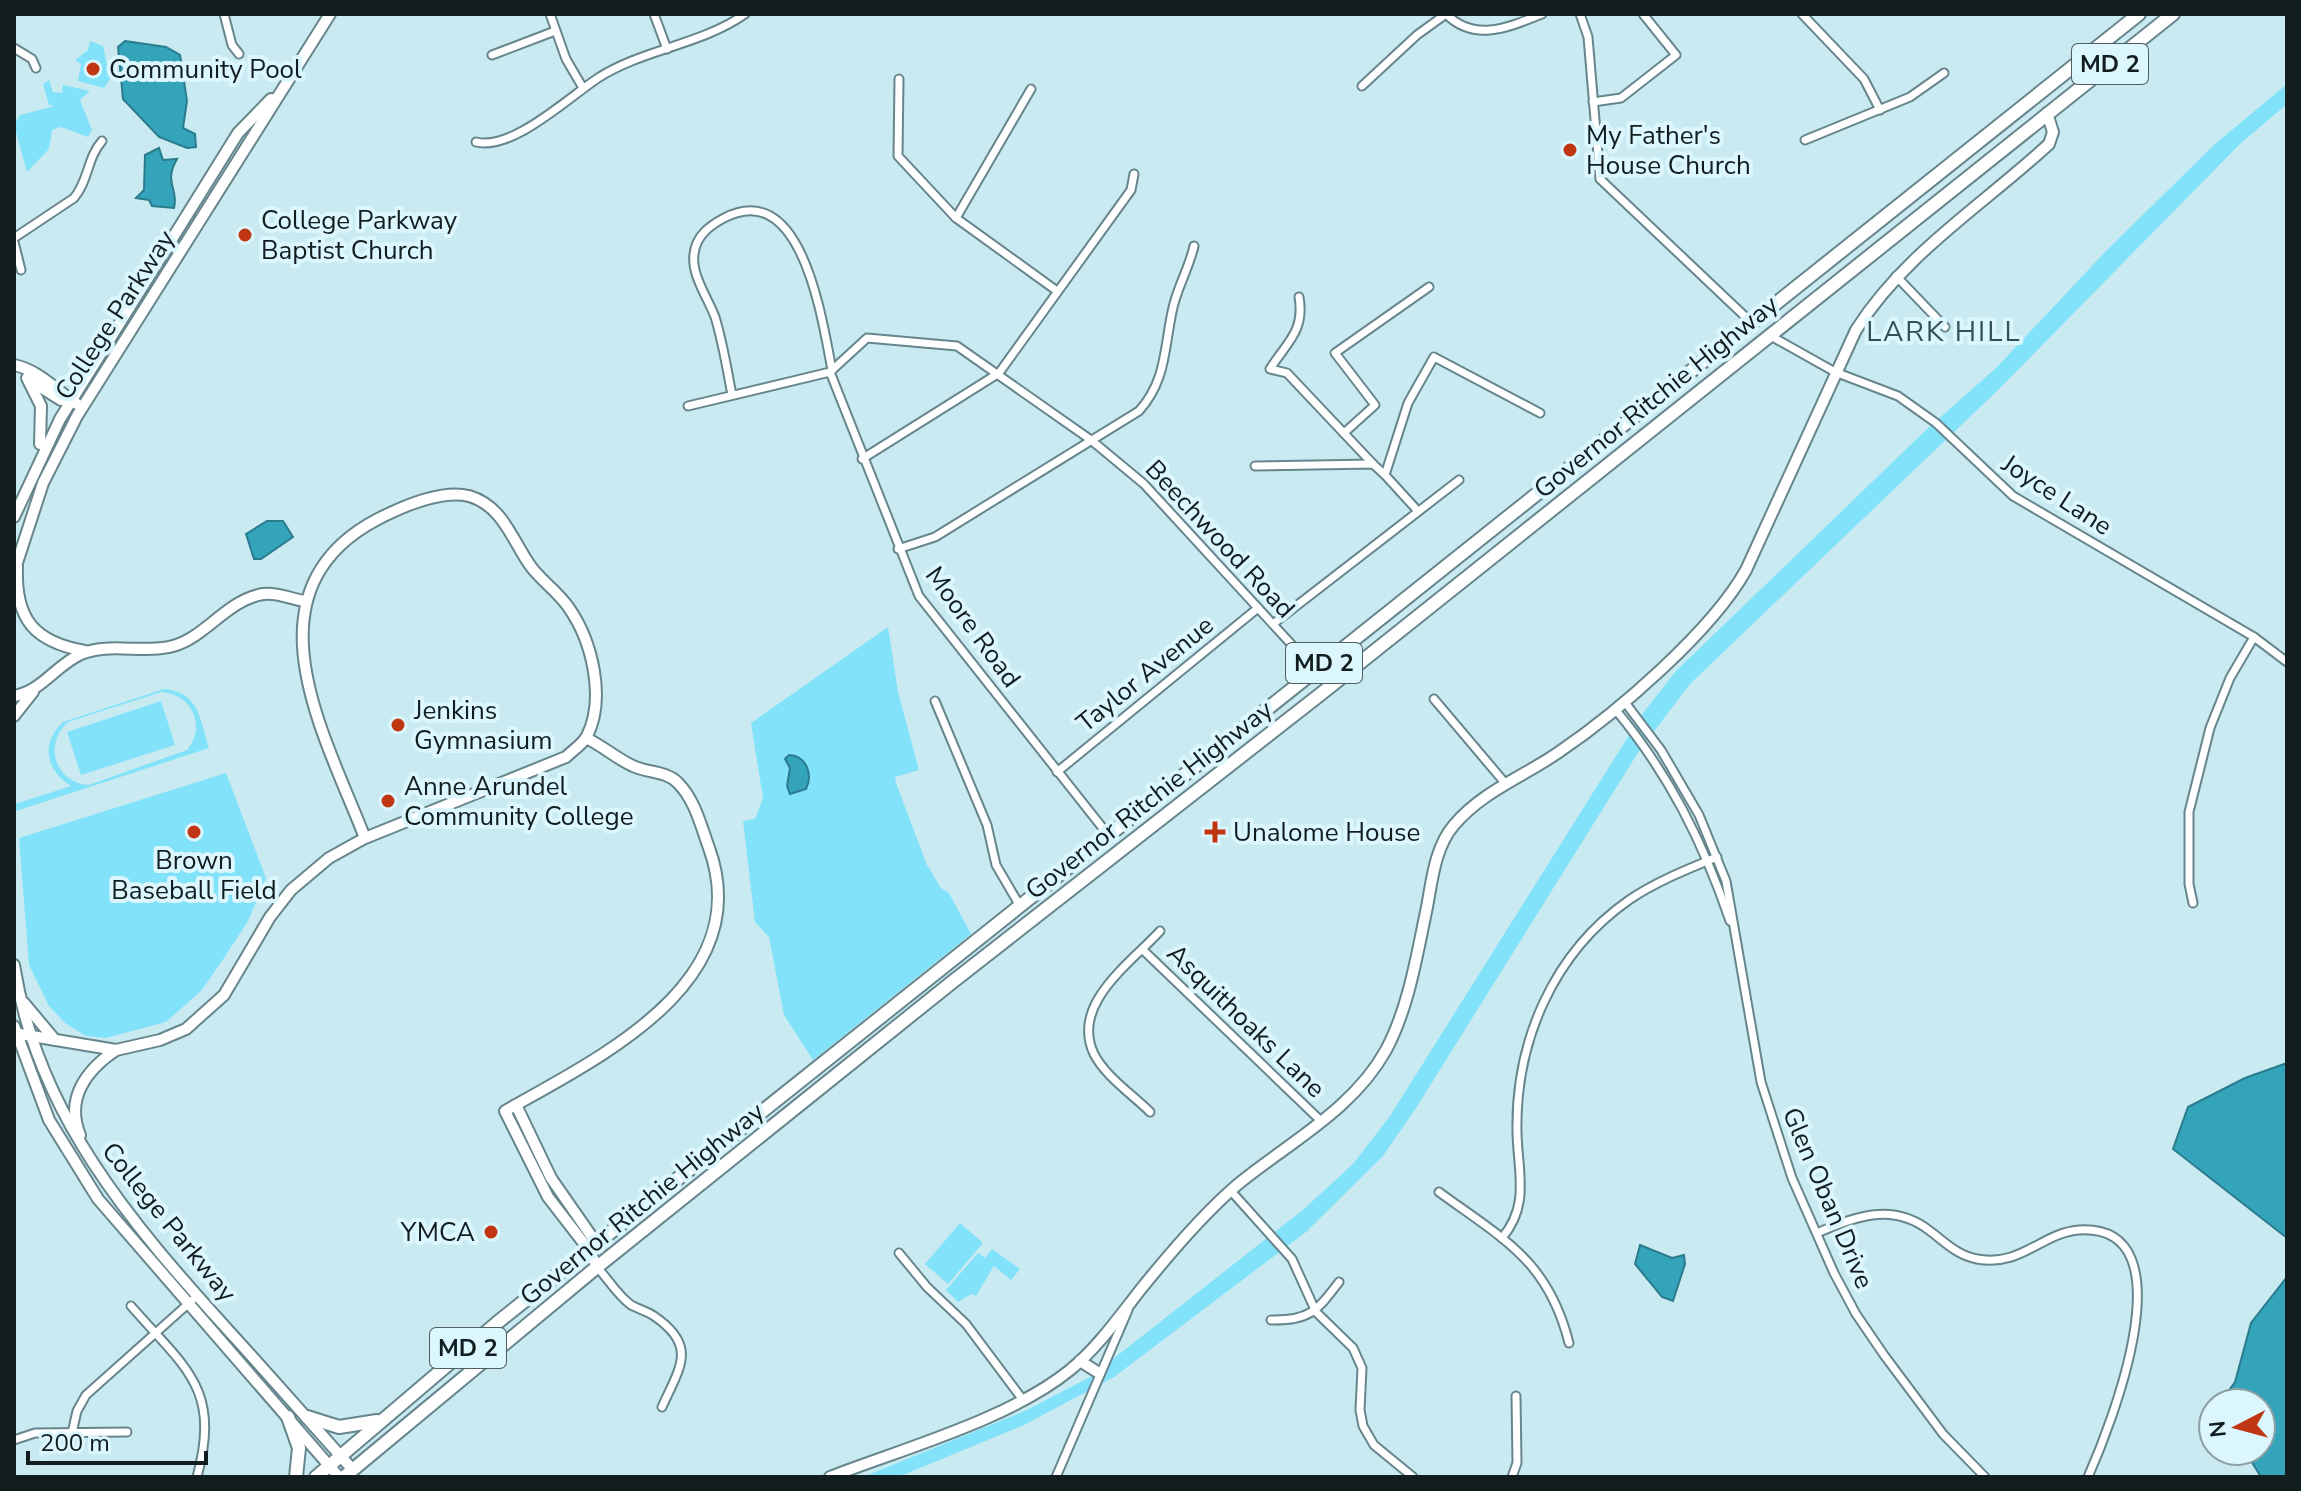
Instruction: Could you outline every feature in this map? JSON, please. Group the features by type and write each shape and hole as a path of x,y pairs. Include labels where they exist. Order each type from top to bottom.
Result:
{"highway":[{"name":"Governor Ritchie Highway","path":"316,1477 594,1246 2139,14"},
{"name":"Governor Ritchie Highway","path":"345,1475 597,1267 1061,896 1126,848 2173,14"},
{"path":"2047,113 2044,100 2051,86"},
{"path":"1769,335 1765,322 1784,299"},
{"path":"1724,371 1757,336 1759,331 1753,324"},
{"path":"1425,584 1434,601"},
{"path":"1051,883 1061,896"},
{"path":"288,1417 299,1448 296,1477"},
{"path":"307,1417 326,1424 353,1427 384,1419"}],"street":[{"path":"224,14 232,45 239,54"},
{"name":"College Parkway","path":"14,572 43,483 82,407 330,14"},
{"path":"550,14 583,88"},
{"path":"654,14 667,49"},
{"path":"476,142 488,145 518,134 612,69 730,24 745,14"},
{"path":"1362,86 1417,35 1446,14 1467,29 1487,32 1542,14"},
{"path":"1580,14 1588,37 1600,179 1753,324"},
{"path":"1593,102 1621,98 1676,55 1643,14"},
{"path":"1802,14 1864,79 1880,110"},
{"path":"492,55 555,31"},
{"path":"14,48 32,59 36,68"},
{"path":"1805,140 1930,86 1944,73"},
{"path":"899,79 898,156 956,218 1057,291"},
{"path":"956,218 1031,89"},
{"name":"College Parkway","path":"14,517 32,471 71,400 238,133 278,92"},
{"path":"830,1477 1023,1400 1080,1361 1231,1191 1322,1122 1374,1068 1397,1026 1414,967 1438,855 1450,830 1469,807 1557,754 1620,705 1706,624 1737,586 1856,330 1896,276 2049,144 2053,132 2047,113"},
{"path":"188,213 208,190 223,187 219,176 238,133"},
{"path":"21,270 14,240 82,189 95,149 102,141"},
{"path":"862,459 999,373 1131,190 1134,174"},
{"name":"Moore Road","path":"732,395 722,343 695,268 694,252 704,231 740,211 763,210 777,218 787,229 819,305 831,371 862,459 919,596 1109,836"},
{"path":"898,549 935,537 1139,411 1154,394 1164,371 1172,308 1194,246"},
{"path":"1896,276 1945,327"},
{"path":"1344,433 1375,405 1335,353 1429,287"},
{"path":"1299,297 1302,316 1296,333 1270,369 1287,373 1417,510"},
{"name":"Joyce Lane","path":"1769,335 1835,372 1898,396 1936,423 2013,496 2254,637 2287,662"},
{"name":"Beechwood Road","path":"831,371 867,338 957,346 1091,440 1144,484 1315,670"},
{"path":"1385,475 1408,403 1434,357 1540,413"},
{"path":"14,367 24,367 82,407"},
{"path":"14,367 61,400 71,400"},
{"path":"688,406 831,371"},
{"path":"27,378 38,397 43,416 43,436 32,471"},
{"path":"1255,466 1373,464"},
{"path":"1273,624 1459,480"},
{"path":"15,1031 116,1050 160,1040 186,1029 224,995 270,917 291,890 329,858 365,838 566,757 586,738 595,710 595,682 582,632 570,609 532,567 507,524 494,511 469,496 434,498 358,530 326,561 305,601 300,637 305,679 365,838"},
{"path":"18,555 20,608 31,625 58,647 87,652 161,649 178,645 237,605 262,594 286,595 305,601"},
{"name":"Taylor Avenue","path":"1057,772 1258,608"},
{"path":"2193,903 2189,884 2189,812 2210,728 2230,678 2254,637"},
{"path":"14,716 36,687 59,667 87,652"},
{"path":"14,696 36,687"},
{"path":"1434,699 1505,783"},
{"path":"935,701 987,825 996,865 1020,906"},
{"name":"Glen Oban Drive","path":"1620,705 1679,780 1699,815 1736,939 1761,1082 1774,1129 1817,1233 1856,1314 1943,1434 1985,1477"},
{"name":"Glen Oban Drive","path":"1620,705 1713,859"},
{"path":"586,738 632,766 676,780 690,797 715,867 719,895 716,923 700,960 661,1010 599,1059 505,1111 548,1197 594,1246"},
{"path":"1670,784 1679,780"},
{"path":"1690,820 1699,815"},
{"path":"1502,1238 1512,1227 1522,1199 1517,1111 1522,1067 1533,1026 1553,980 1583,942 1630,900 1713,859"},
{"path":"1150,1112 1094,1053 1089,1024 1099,995 1160,931"},
{"name":"Asquithoaks Lane","path":"1143,950 1322,1122"},
{"name":"College Parkway","path":"14,965 30,1036 62,1116 91,1164 117,1202 197,1296 340,1456 345,1475"},
{"path":"20,998 57,1041"},
{"name":"College Parkway","path":"15,1031 35,1091 65,1150 91,1190 329,1466 345,1475"},
{"path":"91,1164 76,1125 78,1090 100,1061 116,1050"},
{"path":"14,1057 35,1091"},
{"path":"516,1105 551,1178 594,1246 597,1267 630,1304 663,1323 680,1341 683,1355 662,1407"},
{"path":"1231,1191 1292,1259 1316,1312 1359,1359 1363,1377 1361,1417 1368,1436 1413,1477"},
{"path":"1439,1192 1502,1238 1542,1276 1558,1304 1569,1343"},
{"path":"1817,1233 1847,1220 1876,1213 1918,1223 1949,1247 1978,1259 2009,1259 2076,1230 2094,1230 2122,1244 2133,1258 2137,1274 2132,1338 2106,1436 2088,1477"},
{"path":"899,1253 940,1301 966,1324 1023,1400"},
{"path":"1271,1320 1288,1321 1316,1312 1339,1282"},
{"path":"72,1433 86,1395 197,1296"},
{"path":"1056,1477 1132,1301"},
{"path":"131,1306 197,1384 205,1406 206,1441 197,1477"},
{"path":"1080,1361 1099,1373"},
{"path":"1512,1477 1517,1463 1516,1396"},
{"path":"14,1440 35,1433 127,1432"}],"shaded area":[{"name":"Community Pool","path":"90,41 103,46 110,79 104,88 78,81 81,64 75,60 88,50"},
{"path":"125,41 166,47 180,55 187,101 183,128 195,134 196,147 187,148 159,137 123,99 118,47"},
{"path":"49,80 53,92 62,93 63,85 90,91 80,100 92,130 88,137 61,127 52,130 49,149 27,172 14,125 20,115 55,106 49,105 43,84"},
{"path":"2287,84 2287,104 2240,144 1998,390 1690,684 1639,751 1383,1156 1306,1232 1114,1377 1024,1425 898,1477 863,1477 1027,1410 1090,1377 1304,1209 1353,1164 1390,1116 1643,713 1676,671 1927,429 1996,368 2106,251 2215,144"},
{"path":"159,148 163,160 177,159 171,174 174,208 152,206 149,200 136,198 144,190 145,155"},
{"path":"267,521 283,521 293,537 261,559 254,559 246,534"},
{"path":"888,627 898,692 919,770 895,777 896,783 927,865 941,888 949,893 971,934 813,1060 784,1015 769,937 755,922 743,821 755,819 763,798 751,723"},
{"path":"164,689 176,691 192,702 197,710 209,748 16,811 15,804 71,786 56,772 49,756 51,739 63,722","holes":["161,692 172,694 188,705 196,722 193,741 187,750 89,785 77,783 61,770 56,761 56,741 68,722"]},
{"path":"161,701 175,745 81,775 67,732"},
{"path":"789,755 804,763 809,778 806,789 790,794 787,786 790,768 785,759"},
{"path":"226,773 266,878 248,921 201,991 166,1022 106,1038 86,1036 65,1023 49,1006 29,965 19,838"},
{"path":"2287,1063 2287,1238 2173,1149 2188,1107 2245,1078"},
{"path":"960,1223 983,1243 948,1284 925,1264"},
{"path":"1640,1245 1672,1258 1684,1255 1685,1264 1673,1301 1662,1297 1635,1264"},
{"path":"992,1249 1020,1269 1011,1280 994,1266 976,1296 971,1294 958,1302 946,1290 978,1253 985,1258"},
{"path":"2287,1277 2287,1477 2261,1477 2255,1467 2277,1467 2277,1387 2231,1387 2251,1323"}],"place":[{"name":"Community Pool","path":"93,69"},
{"name":"My Father's House Church","path":"1570,150"},
{"name":"College Parkway Baptist Church","path":"245,235"},
{"name":"Jenkins Gymnasium","path":"398,725"},
{"name":"Anne Arundel Community College","path":"388,801"},
{"name":"Brown Baseball Field","path":"194,832"},
{"name":"Unalome House","path":"1215,832"},
{"name":"YMCA","path":"491,1232"}],"district":[{"name":"LARK HILL","path":"1944,332"}]}
